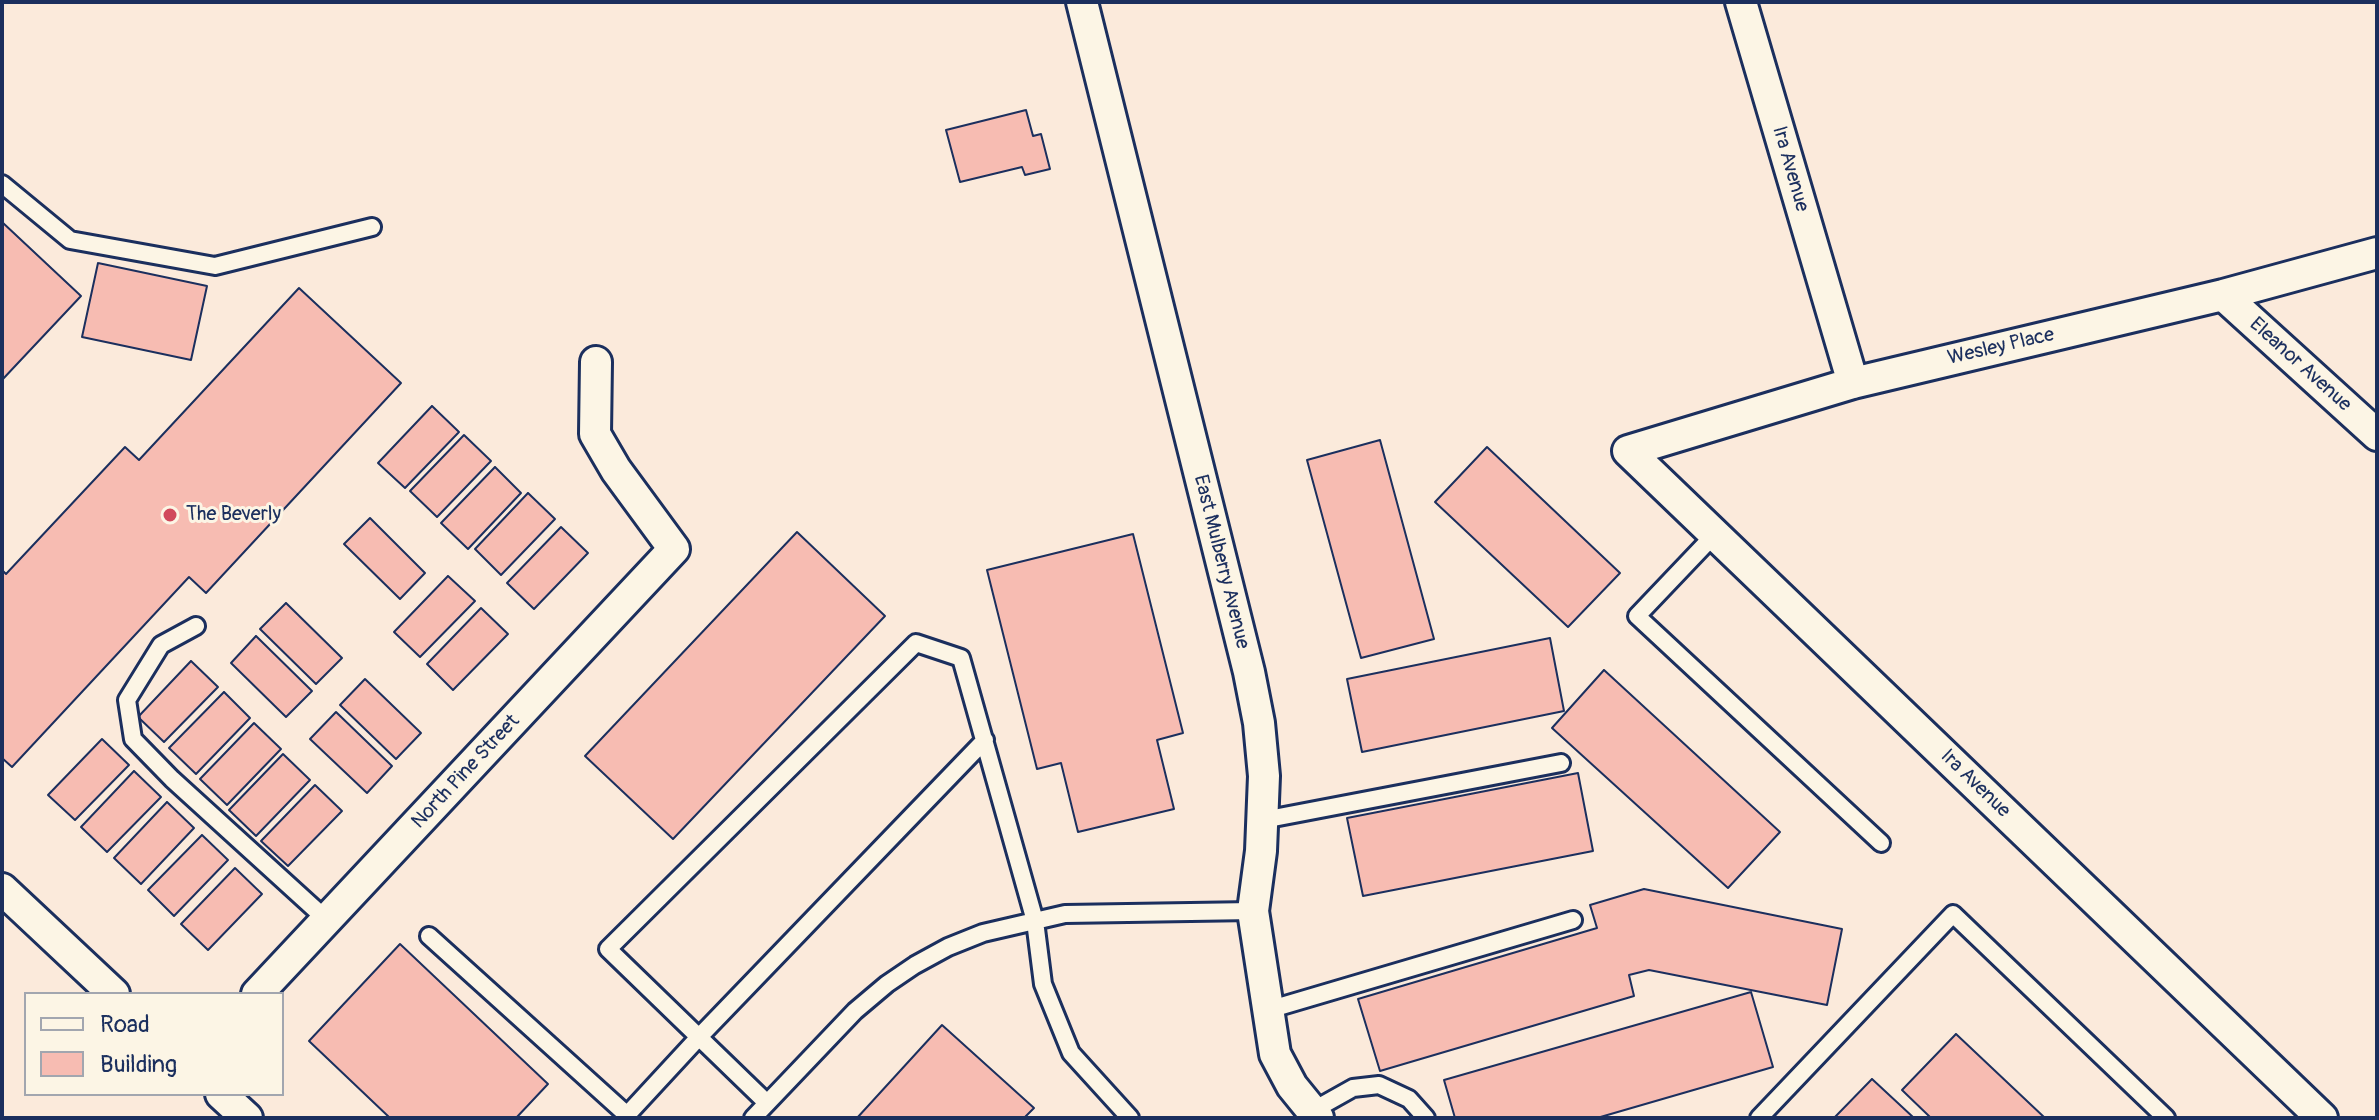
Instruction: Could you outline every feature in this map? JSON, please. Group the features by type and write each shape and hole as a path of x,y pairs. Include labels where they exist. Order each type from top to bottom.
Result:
{"street":[{"name":"East Mulberry Avenue","path":"1082,2 1249,672 1259,723 1264,776 1263,820 1253,911 1275,1054 1292,1086 1315,1114"},
{"name":"Ira Avenue","path":"1741,2 1853,383"},
{"name":"Wesley Place","path":"1628,451 1853,383 2223,295 2377,253"},
{"name":"Eleanor Avenue","path":"2223,295 2377,435"},
{"name":"North Pine Street","path":"259,992 674,549 616,470 595,434 596,362"},
{"name":"Ira Avenue","path":"1628,451 2322,1118"},
{"path":"2,889 112,992"},
{"path":"223,1096 247,1118"}],"lane":[{"path":"2,184 70,240 215,266 372,227"},
{"path":"1715,534 1637,616 1881,843"},
{"path":"196,626 161,645 127,700 133,739 172,779 328,921"},
{"path":"767,1103 608,949 916,643 961,658 1035,921 1043,984 1071,1053 1130,1118"},
{"path":"429,936 627,1115 985,740"},
{"path":"1263,820 1561,763"},
{"path":"753,1118 855,1011 905,972 948,947 983,933 1065,914 1253,911"},
{"path":"1759,1118 1953,914 2166,1118"},
{"path":"1268,1010 1573,920"},
{"path":"1315,1114 1353,1088 1379,1085 1409,1099 1426,1118"}],"building":[{"path":"1026,110 1033,136 1041,134 1050,169 1025,175 1022,167 960,182 946,130"},
{"path":"2,222 81,296 2,380"},
{"path":"98,263 207,286 191,360 82,337"},
{"name":"The Beverly","path":"299,288 401,383 206,593 189,577 12,767 2,758 2,570 6,574 125,447 139,460"},
{"path":"432,406 459,432 405,488 378,463"},
{"path":"464,435 491,461 437,517 410,491"},
{"path":"1380,440 1434,639 1361,658 1307,460"},
{"path":"1487,447 1620,573 1568,627 1435,502"},
{"path":"495,467 521,493 468,549 441,523"},
{"path":"528,493 555,519 501,575 475,549"},
{"path":"370,518 425,573 400,599 344,544"},
{"path":"561,527 588,553 534,609 507,583"},
{"path":"797,532 885,616 673,839 585,756"},
{"path":"1133,534 1183,733 1157,740 1174,809 1078,832 1061,763 1037,769 987,570"},
{"path":"448,576 475,601 420,657 394,632"},
{"path":"286,603 342,658 316,684 260,629"},
{"path":"481,608 508,634 453,690 427,664"},
{"path":"256,636 312,691 286,717 231,663"},
{"path":"1550,638 1564,711 1362,752 1347,679"},
{"path":"191,661 218,687 164,742 138,717"},
{"path":"1604,670 1780,832 1728,888 1552,728"},
{"path":"365,679 421,733 396,759 340,705"},
{"path":"224,692 250,718 196,774 169,748"},
{"path":"336,712 392,766 367,793 310,739"},
{"path":"254,723 281,749 227,805 200,779"},
{"path":"102,739 129,765 75,820 48,795"},
{"path":"283,754 310,780 256,836 229,810"},
{"path":"134,771 161,797 107,852 81,827"},
{"path":"1578,773 1593,851 1363,896 1347,818"},
{"path":"315,785 342,811 288,866 261,841"},
{"path":"167,802 194,828 141,884 114,858"},
{"path":"202,835 228,860 174,916 148,890"},
{"path":"235,868 262,894 208,950 181,924"},
{"path":"1644,889 1842,929 1827,1005 1649,970 1629,975 1634,996 1380,1071 1358,999 1597,928 1590,905"},
{"path":"400,944 548,1084 516,1118 390,1118 309,1041"},
{"path":"1751,992 1773,1067 1597,1118 1455,1118 1444,1080"},
{"path":"942,1025 1034,1108 1024,1118 857,1118"},
{"path":"1956,1034 2045,1118 1931,1118 1902,1090"},
{"path":"1872,1079 1914,1118 1834,1118"}],"place":[{"name":"The Beverly","path":"170,515"}]}
